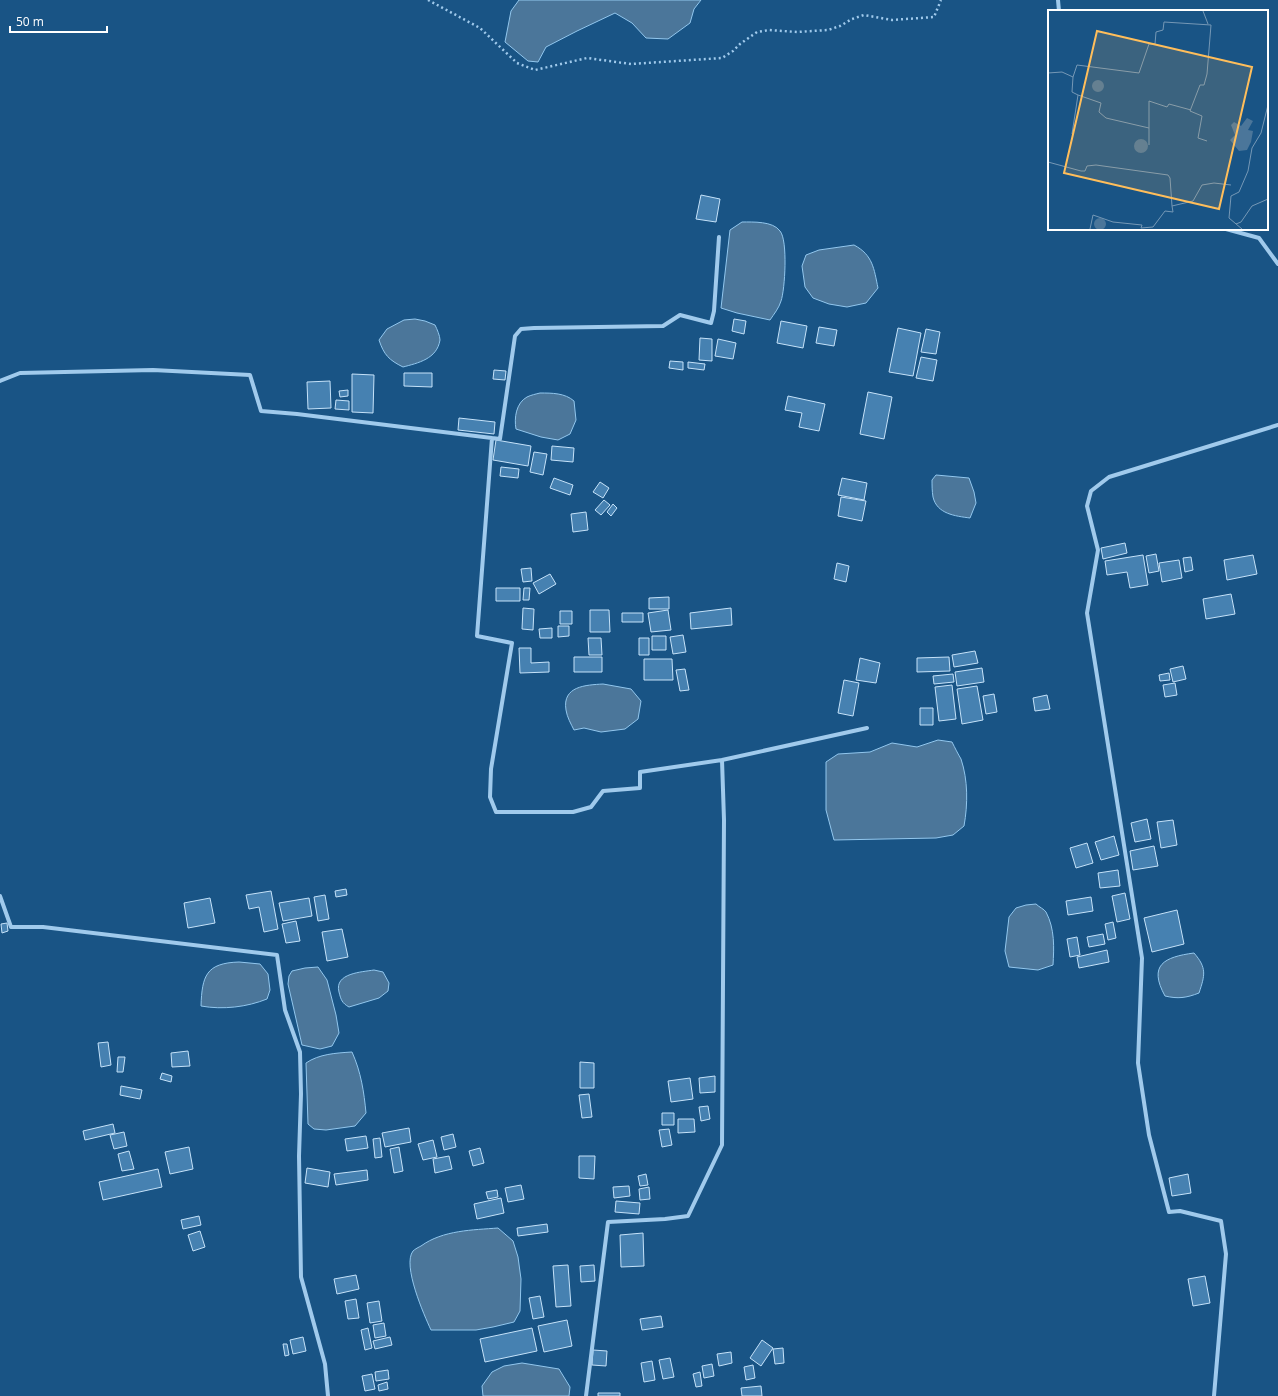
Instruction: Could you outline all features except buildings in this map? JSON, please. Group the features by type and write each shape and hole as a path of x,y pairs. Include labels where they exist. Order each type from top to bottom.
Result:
{"street":[{"path":"1058,0 1059,10"},
{"path":"1230,230 1259,238 1278,264"},
{"path":"0,381 20,373 153,370 250,375 261,411 297,414 500,439 515,336 521,329 663,326 680,315 711,323 714,310 719,237"},
{"path":"1214,1396 1226,1254 1222,1221 1180,1211 1169,1212 1149,1135 1138,1063 1142,958 1087,613 1098,550 1087,506 1091,491 1110,477 1278,425"},
{"path":"492,438 477,636 512,643 491,768 490,797 496,812 573,812 591,807 603,791 640,788 640,772 722,760 867,728"},
{"path":"586,1396 608,1222 665,1219 688,1216 722,1145 724,820 722,760"},
{"path":"0,896 11,927 43,927 277,955 285,1010 300,1052 301,1094 299,1156 301,1278 325,1364 328,1396"}],"path":[{"path":"428,0 480,28 517,63 535,70 587,58 631,64 722,58 757,32 769,30 797,32 828,30 864,15 892,20 934,17 941,0"}],"water":[{"path":"519,0 701,0 694,9 690,23 668,39 646,38 632,23 615,13 546,47 538,62 528,61 505,42 511,11"},
{"path":"742,222 773,225 783,236 785,276 781,301 770,320 721,308 730,230"},
{"path":"854,245 865,253 872,263 878,288 866,303 847,307 829,304 813,298 805,287 802,266 806,255 819,250"},
{"path":"415,319 435,325 440,340 435,352 431,356 421,362 403,367 394,362 388,356 383,350 379,340 387,329 404,320"},
{"path":"540,393 554,393 567,396 574,401 576,420 570,434 558,440 541,437 516,429 515,420 520,403 527,397"},
{"path":"936,475 969,478 976,503 970,518 947,513 938,507 935,503 932,490 932,480"},
{"path":"603,684 631,689 641,701 638,719 625,729 601,732 584,728 574,730 566,710 566,702 571,691 583,686"},
{"path":"938,740 952,742 961,759 967,792 964,826 953,835 936,838 834,840 826,810 826,762 838,754 870,752 892,743 917,747"},
{"path":"1036,904 1046,912 1051,925 1054,945 1053,965 1038,970 1009,967 1005,951 1009,917 1016,908"},
{"path":"1194,953 1201,963 1204,972 1199,993 1182,998 1165,996 1158,977 1162,964 1174,957"},
{"path":"239,962 260,964 268,974 270,990 267,999 235,1007 218,1008 201,1006 203,987 208,973 219,965"},
{"path":"318,967 327,980 339,1033 332,1046 320,1049 302,1045 288,984 289,976 292,971"},
{"path":"374,970 383,972 389,983 388,991 379,998 349,1007 343,1003 339,992 341,981 345,977 356,973"},
{"path":"352,1052 362,1082 366,1113 355,1126 326,1130 314,1129 308,1124 306,1063 322,1056"},
{"path":"498,1228 513,1241 518,1257 521,1279 520,1311 514,1322 476,1330 431,1330 419,1302 412,1278 410,1258 413,1251 430,1241 448,1234 468,1230"},
{"path":"522,1363 559,1369 570,1387 569,1396 483,1396 482,1386 492,1372 504,1366"}]}
